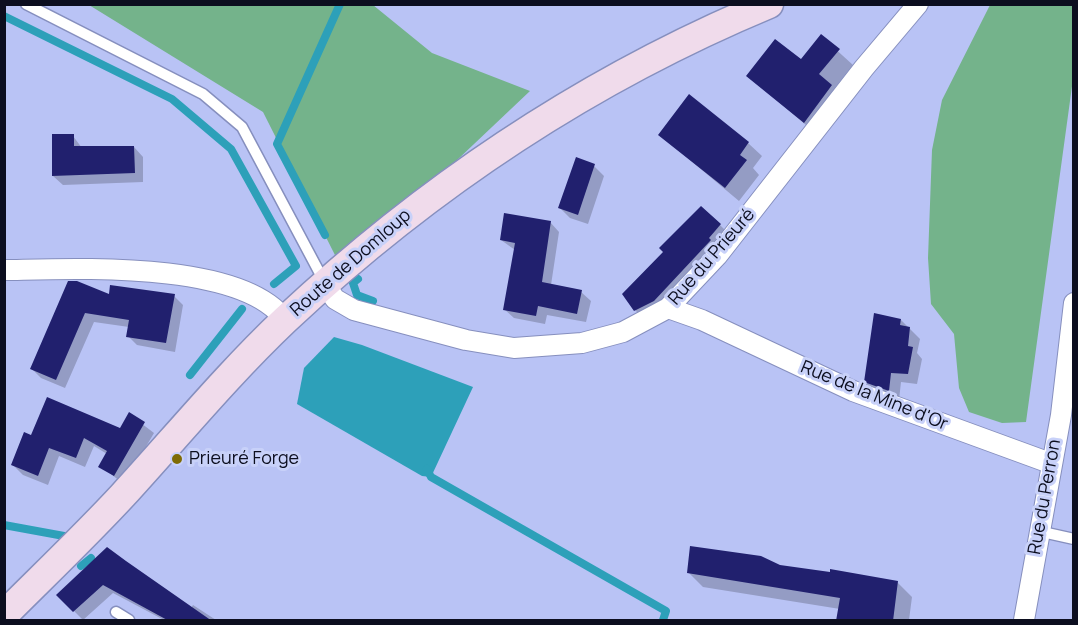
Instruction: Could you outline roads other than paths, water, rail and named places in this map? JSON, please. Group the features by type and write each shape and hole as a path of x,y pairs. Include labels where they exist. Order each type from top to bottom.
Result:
{"street":[{"name":"Route de Domloup","path":"4,615 123,495 202,403 285,320 399,220 478,162 556,111 625,72 769,4"},
{"name":"Rue du Prieuré","path":"325,284 334,299 354,310 466,340 514,348 582,343 622,332 668,308 717,256 864,68 918,4"},
{"path":"4,270 117,269 191,278 249,293 276,308 285,320"},
{"name":"Rue du Perron","path":"1024,621 1050,463 1061,415 1074,303"},
{"name":"Rue de la Mine d'Or","path":"668,308 702,320 853,391 1050,463"}],"lane":[{"path":"26,4 203,94 242,127 325,284"},
{"path":"1038,531 1074,539"},
{"path":"117,612 129,621"}],"waterway":[{"path":"325,235 277,144 340,4"},
{"path":"4,16 172,99 231,149 296,266 274,284"},
{"path":"358,279 353,283 357,295 373,301"},
{"path":"190,375 242,309"},
{"path":"427,469 431,477 666,611 663,620"},
{"path":"4,525 64,536"},
{"path":"81,566 91,558"}],"place":[{"name":"Prieuré Forge","path":"177,459"}]}
